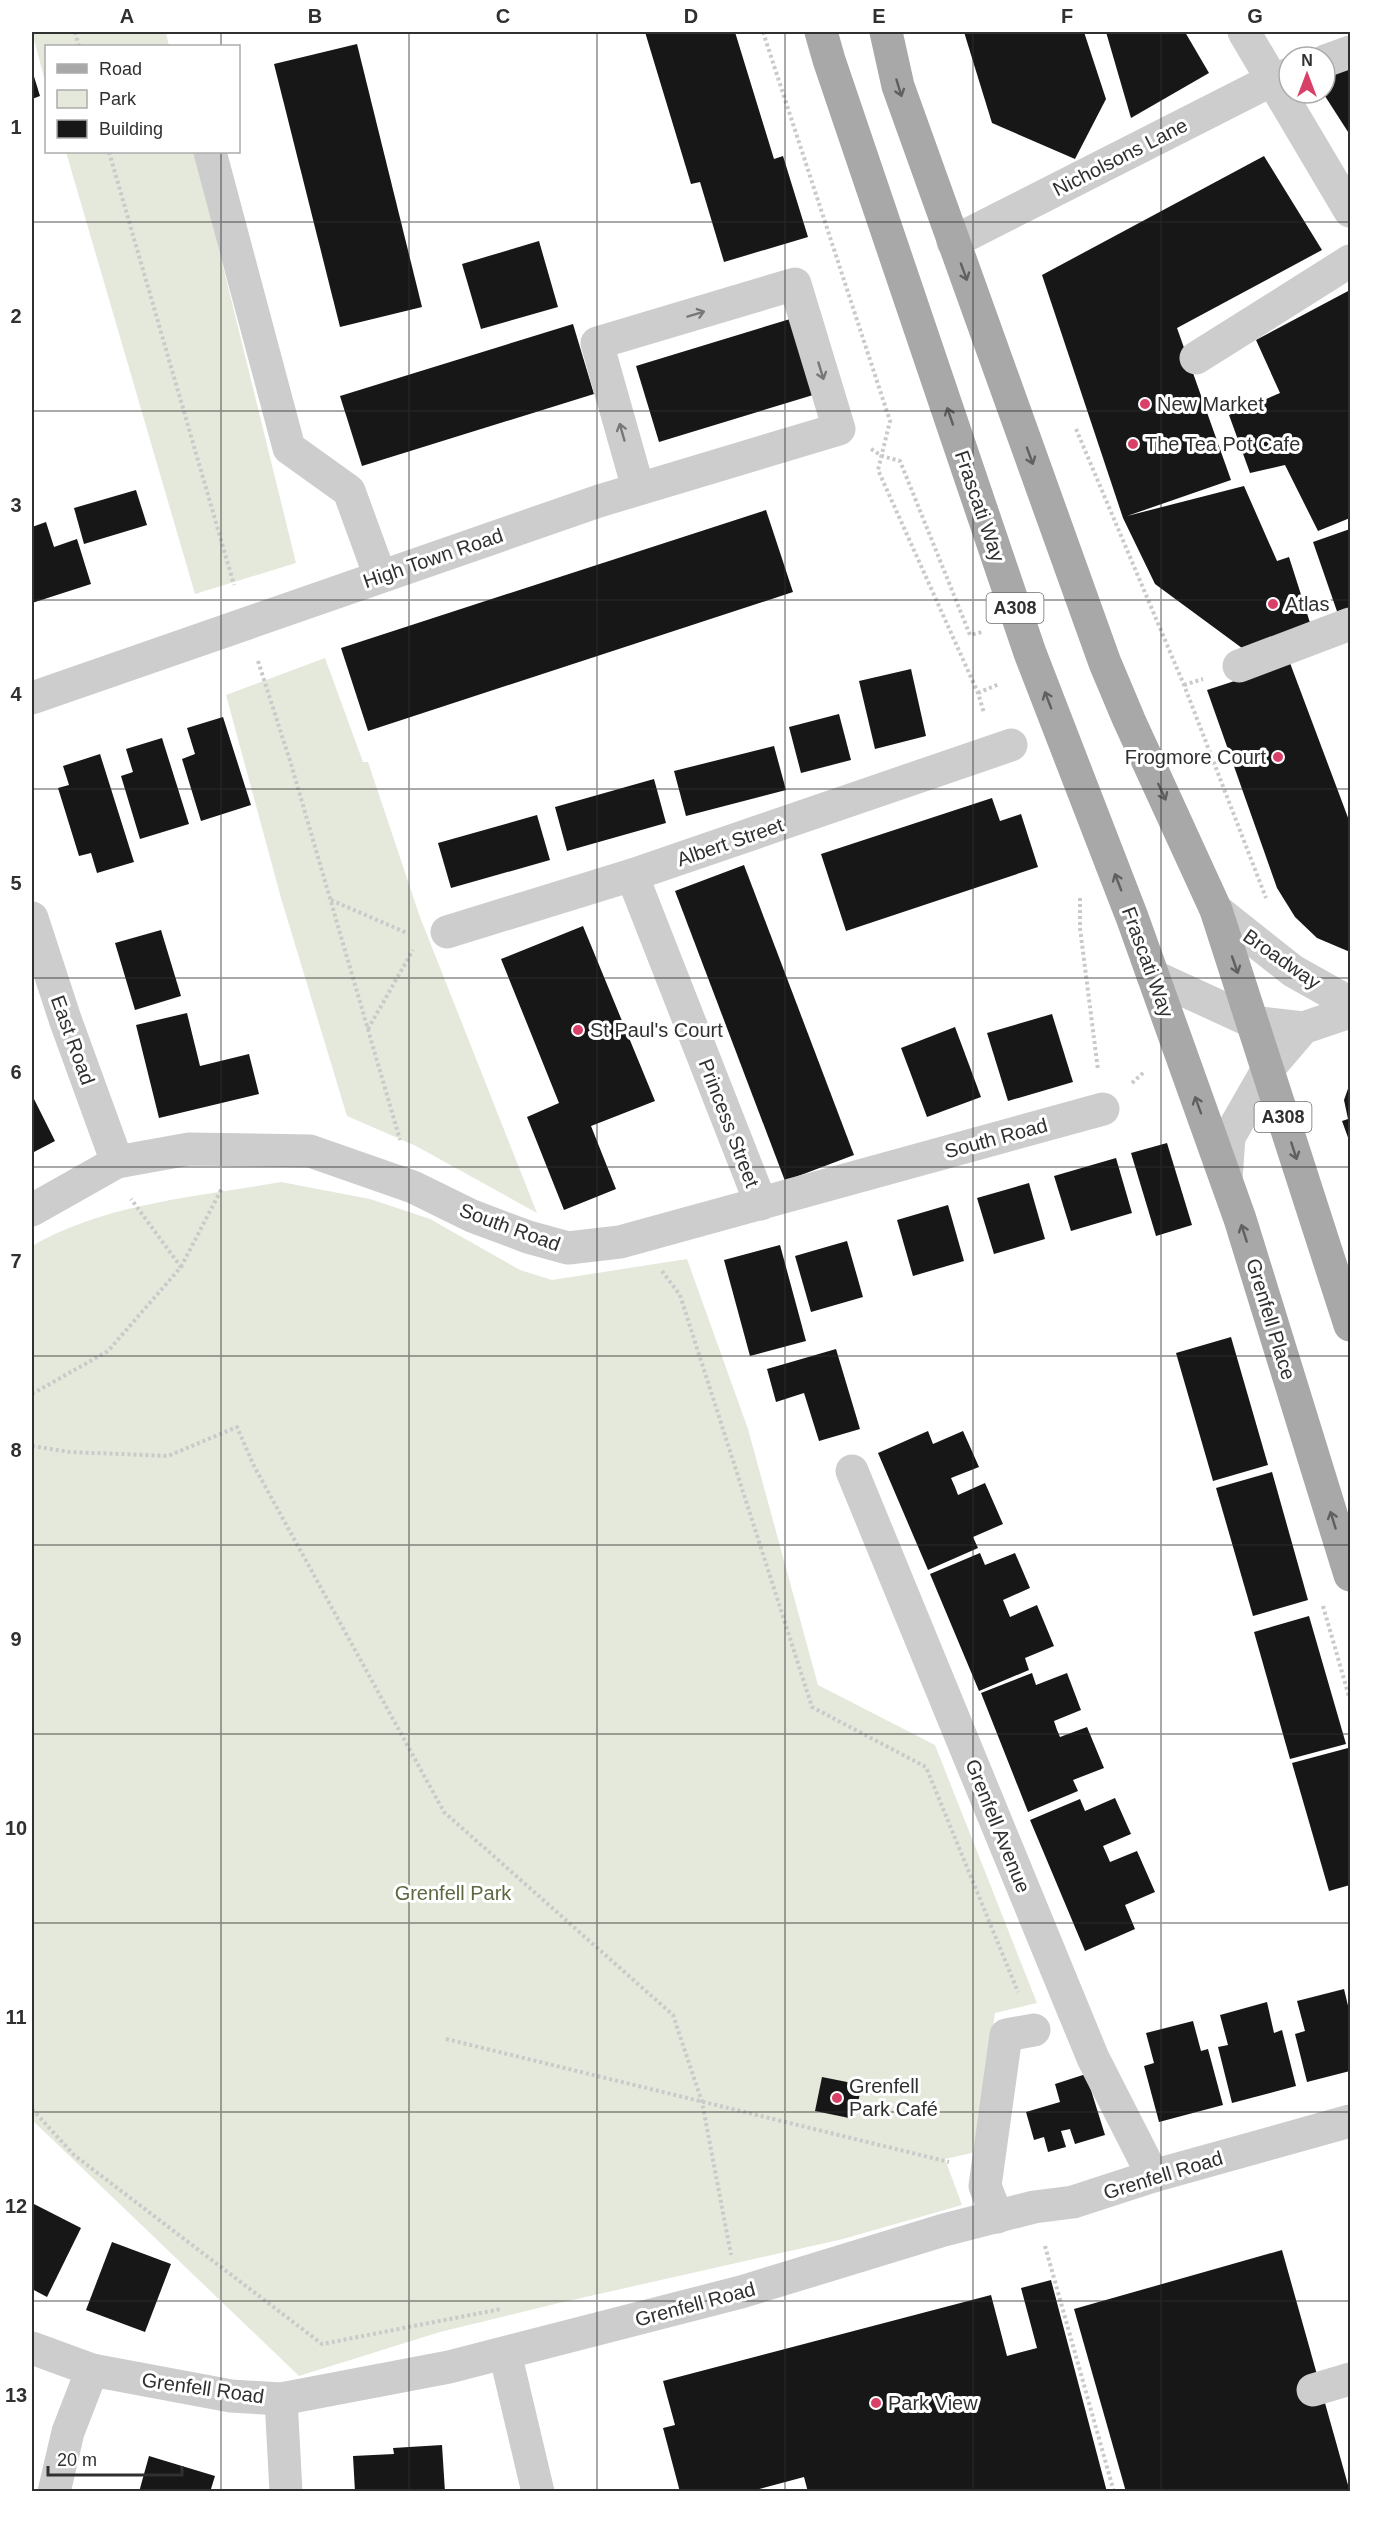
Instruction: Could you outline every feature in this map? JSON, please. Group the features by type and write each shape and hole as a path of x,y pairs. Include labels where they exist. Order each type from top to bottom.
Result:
{"main road":[{"name":"Frascati Way","path":"821,32 1026,642 1153,976 1226,1179"},
{"name":"A308","path":"886,32 898,86 1105,663 1216,910 1350,1325"},
{"name":"Grenfell Place","path":"1226,1179 1274,1325 1350,1575"}],"street":[{"path":"1244,32 1277,72"},
{"name":"Nicholsons Lane","path":"953,242 1277,79"},
{"path":"1295,105 1350,211"},
{"path":"210,153 289,448 349,491 380,576"},
{"path":"1196,358 1350,261"},
{"name":"High Town Road","path":"32,698 638,488 839,429 795,284 597,343 638,488"},
{"path":"1239,666 1350,624"},
{"name":"Albert Street","path":"447,932 632,875 1011,747"},
{"name":"Princess Street","path":"632,875 761,1204"},
{"name":"Broadway","path":"1216,910 1293,971 1350,1003"},
{"name":"East Road","path":"32,918 64,1018 117,1162"},
{"path":"1153,976 1253,1022 1303,1028 1350,1012"},
{"name":"Grenfell Place","path":"1226,1179 1229,1137 1268,1069 1303,1028"},
{"name":"South Road","path":"32,1210 117,1162 189,1149 244,1148 310,1151 413,1187 472,1216 528,1237 568,1248 620,1242 1103,1109"},
{"name":"Grenfell Avenue","path":"852,1471 1093,2058 1153,2176"},
{"path":"997,2217 985,2187 1006,2036 1034,2030"},
{"name":"Grenfell Road","path":"32,2348 92,2370 231,2396 281,2398 449,2367 741,2292 944,2230 1034,2207 1073,2202 1153,2176 1350,2121"},
{"path":"505,2353 538,2492"},
{"path":"54,2492 68,2432 92,2370"},
{"path":"1313,2390 1350,2379"},
{"path":"281,2398 286,2492"}],"path":[{"path":"763,32 890,421 878,470 978,693 994,685 1005,683"},
{"path":"109,153 246,623 291,764 413,1187"},
{"path":"1076,429 1184,685 1270,908"},
{"path":"882,456 900,461 969,635 988,631"},
{"path":"1079,887 1080,928 1103,1109"},
{"path":"330,900 409,934"},
{"path":"368,1029 413,949"},
{"path":"117,1162 124,1190 181,1267"},
{"path":"32,1394 108,1351 181,1267 226,1181"},
{"path":"661,1270 680,1295 812,1707 926,1767 1034,2030"},
{"path":"32,1446 70,1452 168,1456 237,1427 254,1466 444,1812 673,2015 702,2102 732,2259 741,2292"},
{"path":"446,2039 945,2159 985,2187"},
{"path":"32,2109 74,2155 322,2344 504,2308"},
{"path":"1034,2207 1114,2492"}],"green space":[{"path":"32,32 166,32 169,45 45,45 45,81"},
{"path":"66,153 195,153 296,563 195,594"},
{"path":"325,658 363,762 368,762 420,917 537,1213 416,1146 347,1116 281,898 226,695"},
{"name":"Grenfell Park","path":"281,1182 370,1199 430,1219 520,1270 552,1280 687,1259 748,1429 818,1685 935,1745 1037,2003 995,2013 976,2152 945,2159 962,2205 843,2239 440,2332 299,2376 32,2120 32,1246 90,1220 121,1211"}],"building":[{"path":"645,32 735,32 774,159 783,156 808,237 724,262 700,182 691,184"},
{"path":"964,32 1084,32 1106,99 1075,159 992,123"},
{"path":"1106,32 1185,32 1209,73 1131,118"},
{"path":"357,44 422,307 340,327 274,64"},
{"path":"1350,66 1350,135 1331,105 1337,105 1337,69"},
{"path":"32,70 40,96 32,99"},
{"name":"New Market","path":"1264,156 1322,250 1177,328 1231,480 1127,516 1244,486 1277,561 1289,557 1312,629 1246,651 1155,584 1123,518 1042,275"},
{"path":"539,241 558,307 481,329 462,264"},
{"path":"1350,290 1350,518 1318,531 1285,465 1250,473 1229,415 1280,393 1256,340"},
{"path":"800,316 823,392 659,442 636,366"},
{"path":"573,324 594,394 362,466 340,396"},
{"path":"136,490 147,525 84,544 74,508"},
{"path":"766,510 793,592 368,731 341,648"},
{"path":"46,522 54,547 77,539 91,584 32,603 32,527"},
{"path":"1350,529 1350,616 1340,620 1313,542"},
{"name":"Frogmore Court","path":"1290,663 1350,823 1350,952 1317,938 1295,917 1277,888 1207,690"},
{"path":"911,669 926,736 875,749 859,681"},
{"path":"839,714 851,760 801,773 789,727"},
{"path":"223,717 251,805 201,821 182,759 195,754 187,728"},
{"path":"162,738 189,824 140,839 121,776 133,772 126,749"},
{"path":"774,746 786,790 686,816 674,771"},
{"path":"100,754 134,862 97,873 91,853 79,856 58,788 69,785 63,766"},
{"path":"654,779 666,823 567,851 555,807"},
{"path":"992,798 1000,821 1021,814 1038,867 846,931 821,854"},
{"path":"537,815 550,860 451,888 438,843"},
{"path":"744,865 854,1155 785,1181 675,891"},
{"name":"St Paul's Court","path":"583,926 655,1101 591,1126 616,1189 564,1210 527,1117 559,1103 501,959"},
{"path":"161,930 181,996 135,1010 115,943"},
{"path":"187,1013 200,1066 249,1054 259,1094 159,1118 136,1025"},
{"path":"1052,1014 1073,1082 1008,1101 987,1033"},
{"path":"955,1027 981,1097 927,1117 901,1048"},
{"path":"1350,1083 1350,1143 1342,1121 1348,1119 1344,1100"},
{"path":"32,1095 55,1141 32,1153"},
{"path":"1167,1143 1192,1225 1156,1236 1131,1153"},
{"path":"1116,1158 1132,1213 1071,1231 1054,1176"},
{"path":"1029,1183 1045,1239 994,1254 977,1198"},
{"path":"948,1205 964,1261 913,1276 897,1220"},
{"path":"847,1241 863,1297 811,1312 795,1256"},
{"path":"780,1245 806,1341 750,1356 724,1260"},
{"path":"1231,1337 1268,1465 1213,1481 1176,1353"},
{"path":"836,1349 860,1429 819,1441 804,1393 776,1402 767,1369"},
{"path":"928,1431 933,1444 963,1431 979,1467 951,1478 958,1495 985,1483 1003,1524 973,1537 978,1548 928,1570 878,1453"},
{"path":"1272,1472 1308,1600 1253,1616 1216,1488"},
{"path":"980,1553 985,1565 1015,1553 1030,1588 1003,1600 1010,1617 1037,1605 1054,1646 1025,1658 1029,1670 979,1691 930,1574"},
{"path":"1309,1616 1346,1744 1290,1759 1254,1632"},
{"path":"1032,1673 1036,1685 1067,1673 1081,1710 1054,1721 1057,1730 1060,1737 1087,1727 1104,1768 1073,1780 1078,1791 1028,1812 981,1693"},
{"path":"1348,1748 1350,1757 1350,1885 1329,1891 1292,1763"},
{"path":"1115,1798 1131,1834 1103,1846 1110,1862 1137,1851 1155,1892 1125,1905 1135,1929 1085,1951 1030,1820 1080,1799 1085,1811"},
{"path":"1344,1989 1350,2014 1350,2071 1307,2082 1295,2034 1305,2031 1297,2001"},
{"path":"1267,2002 1274,2033 1282,2030 1296,2086 1232,2103 1218,2047 1228,2045 1220,2015"},
{"path":"1193,2021 1201,2051 1208,2049 1223,2105 1159,2122 1144,2066 1154,2063 1146,2033"},
{"path":"1086,2074 1105,2135 1075,2144 1070,2129 1061,2131 1066,2147 1048,2152 1044,2137 1034,2140 1026,2112 1060,2102 1055,2084"},
{"path":"822,2077 862,2085 854,2119 815,2111"},
{"path":"32,2203 81,2228 47,2297 32,2289"},
{"path":"112,2242 171,2264 145,2332 86,2310"},
{"path":"1282,2250 1350,2492 1126,2492 1074,2309"},
{"name":"Park View","path":"1051,2280 1107,2492 808,2492 804,2477 748,2492 680,2492 663,2428 675,2425 663,2381 991,2295 1007,2356 1037,2348 1021,2288"},
{"path":"442,2445 445,2492 355,2492 353,2456 394,2454 393,2448"},
{"path":"149,2456 215,2476 211,2489 219,2492 139,2492"}],"place":[{"name":"New Market","path":"1145,404"},
{"name":"The Tea Pot Cafe","path":"1133,444"},
{"name":"Atlas","path":"1273,604"},
{"name":"Frogmore Court","path":"1278,757"},
{"name":"St Paul's Court","path":"578,1030"},
{"name":"Grenfell Park Café","path":"837,2098"},
{"name":"Park View","path":"876,2403"}]}
